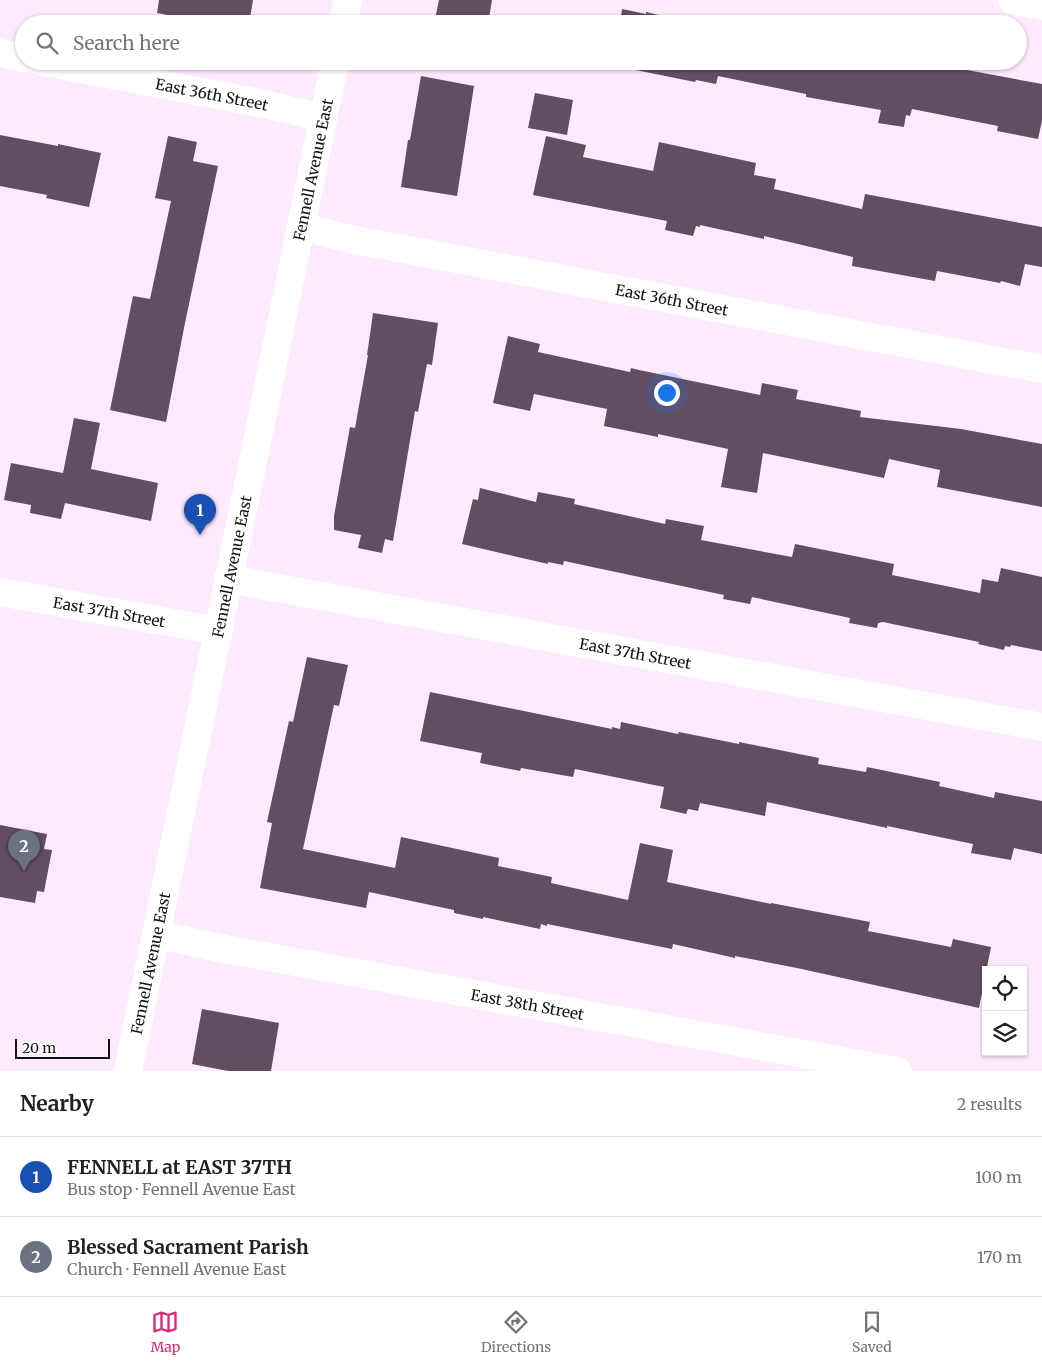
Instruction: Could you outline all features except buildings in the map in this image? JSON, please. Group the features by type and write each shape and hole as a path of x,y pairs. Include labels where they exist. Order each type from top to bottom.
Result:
{"street":[{"path":"345,15 348,0"},
{"path":"1012,0 1042,6"},
{"path":"0,54 15,56"},
{"name":"East 36th Street","path":"87,70 264,104 323,118"},
{"name":"Fennell Avenue East","path":"128,1071 333,70"},
{"name":"East 36th Street","path":"301,227 365,242 1042,369"},
{"name":"East 37th Street","path":"228,579 1042,727"},
{"name":"East 37th Street","path":"0,592 219,631"},
{"name":"East 38th Street","path":"156,934 228,950 898,1071"}],"place":[{"name":"FENNELL at EAST 37TH","path":"200,535"},
{"name":"Blessed Sacrament Parish","path":"24,871"}]}
